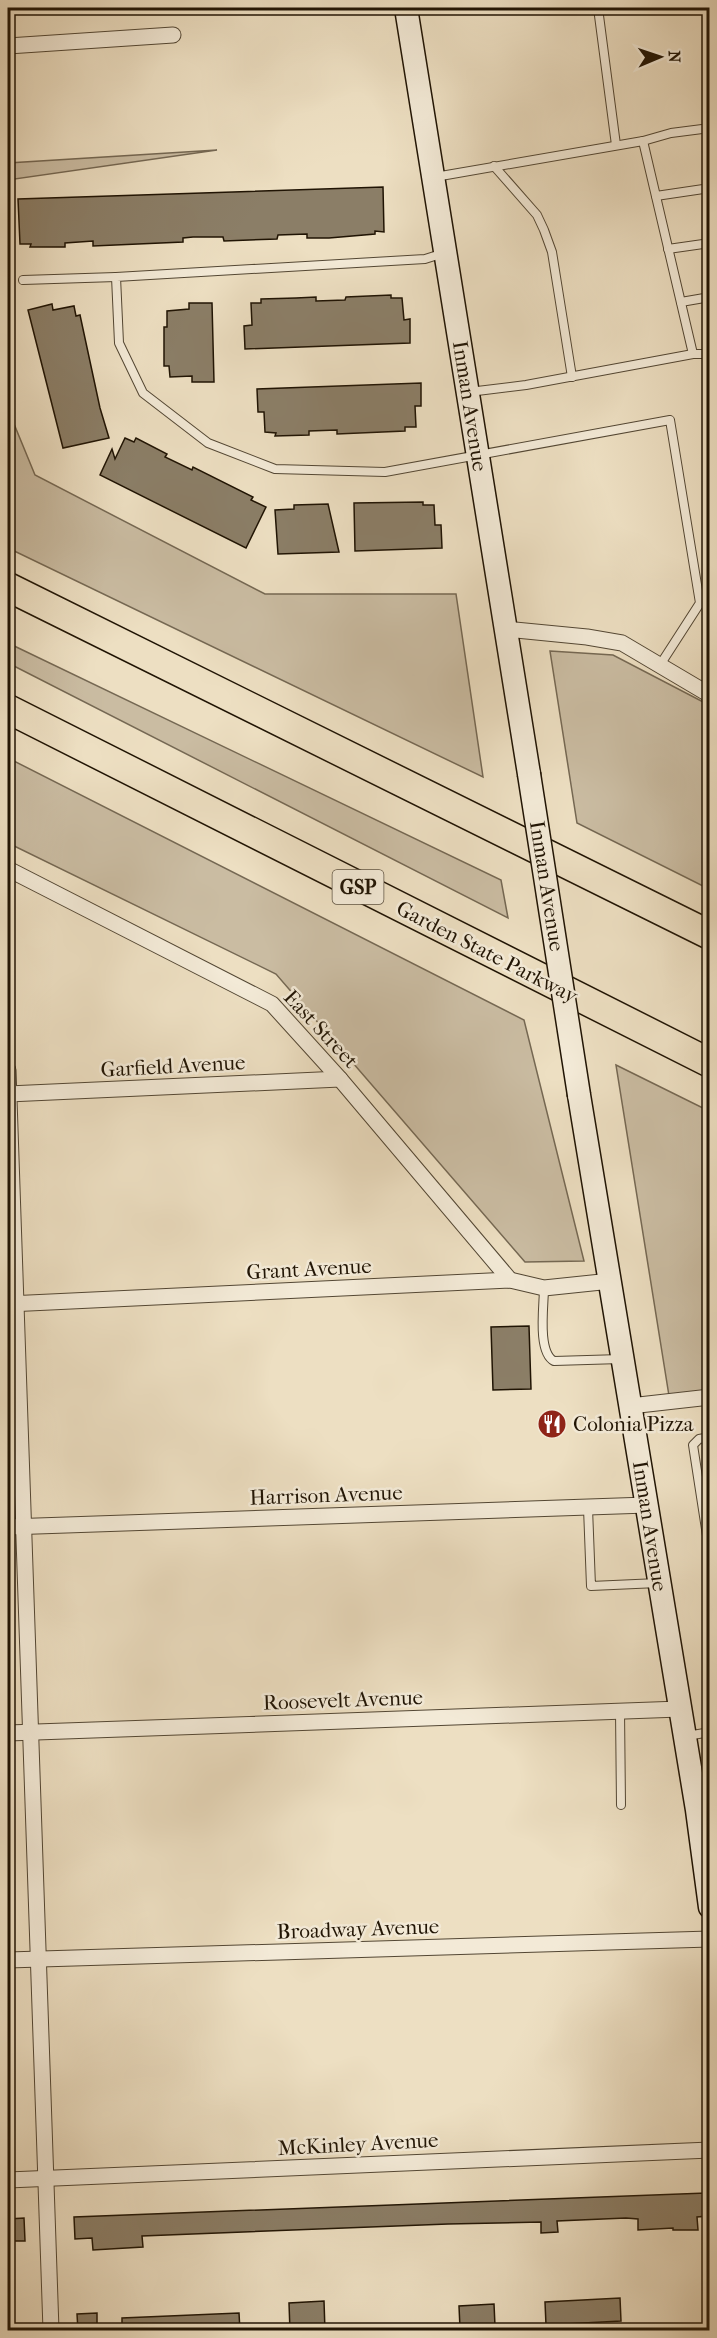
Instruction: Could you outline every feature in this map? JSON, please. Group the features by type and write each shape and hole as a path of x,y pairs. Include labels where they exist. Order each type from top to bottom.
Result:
{"highway":[{"path":"8,587 710,935"},
{"name":"Garden State Parkway","path":"8,709 710,1063"}],"main road":[{"name":"Inman Avenue","path":"406,8 530,774 579,1095 612,1281 630,1406 685,1736 710,1907"}],"street":[{"path":"8,46 173,35"},
{"path":"506,629 622,643 710,695"},
{"name":"East Street","path":"8,869 272,1004 340,1079 510,1280"},
{"path":"8,1070 12,1303 25,1526 51,2331"},
{"name":"Garfield Avenue","path":"8,1094 340,1079"},
{"name":"Grant Avenue","path":"12,1303 510,1280 544,1288 612,1281"},
{"path":"630,1406 710,1397"},
{"name":"Harrison Avenue","path":"8,1527 647,1505"},
{"name":"Roosevelt Avenue","path":"8,1733 680,1709"},
{"name":"Broadway Avenue","path":"8,1960 710,1939"},
{"name":"McKinley Avenue","path":"8,2180 710,2150"}],"lane":[{"path":"598,8 616,145"},
{"path":"434,177 643,141 671,133 710,128"},
{"path":"643,141 693,354"},
{"path":"494,166 537,215 544,230 552,252 572,377"},
{"path":"656,196 710,188"},
{"path":"668,249 710,243"},
{"path":"23,280 116,277 425,259 446,253"},
{"path":"116,277 119,343 143,393 208,443 275,470 385,472 670,420 700,603 660,665"},
{"path":"681,302 710,297"},
{"path":"468,392 526,385 693,354 710,354"},
{"path":"544,1288 543,1335 545,1353 549,1359 554,1361 623,1359"},
{"path":"710,1437 699,1439 693,1445 710,1555"},
{"path":"588,1508 591,1586 660,1583"},
{"path":"620,1711 621,1805"},
{"path":"685,1736 710,1732"}],"shaded area":[{"path":"217,150 8,180 8,163"},
{"path":"8,380 12,419 35,475 265,594 456,594 483,777 8,548"},
{"path":"8,643 501,880 508,918 8,663"},
{"path":"550,651 613,655 709,705 709,889 577,823"},
{"path":"8,758 524,1020 584,1261 525,1262 276,974 8,843"},
{"path":"616,1065 709,1111 709,1398 670,1402"}],"building":[{"path":"383,187 384,232 375,231 375,234 329,238 307,238 307,234 278,235 277,239 224,241 223,237 193,237 183,238 183,242 93,246 93,241 65,243 65,247 30,247 31,244 20,244 18,199"},
{"path":"391,295 391,298 402,298 404,320 410,319 410,343 245,349 244,326 252,325 251,303 261,303 261,299 316,297 316,301"},
{"path":"189,303 212,303 214,382 192,382 192,376 170,377 169,366 164,366 164,327 167,327 167,311 189,309"},
{"path":"52,304 53,310 74,306 76,316 80,315 100,408 109,438 63,448 28,310"},
{"path":"421,383 421,406 415,406 416,427 405,427 405,431 337,434 337,430 309,431 309,435 275,436 276,433 265,432 264,412 258,412 257,389"},
{"path":"125,438 134,442 136,438 167,454 165,457 192,470 193,467 253,497 251,500 266,507 246,548 100,475 112,449 115,459"},
{"path":"423,502 423,505 434,505 435,525 441,525 442,548 355,551 354,503"},
{"path":"328,504 339,552 278,554 275,510 294,509 294,505"},
{"path":"529,1326 531,1389 493,1390 491,1327"},
{"path":"706,2193 708,2216 697,2217 698,2230 673,2230 673,2228 638,2230 638,2219 626,2218 557,2221 558,2232 541,2233 541,2222 448,2224 142,2236 143,2247 93,2250 92,2238 75,2239 74,2217"},
{"path":"24,2218 25,2241 8,2241 8,2219"},
{"path":"620,2298 621,2321 546,2325 545,2302"},
{"path":"324,2301 325,2331 290,2331 289,2303"},
{"path":"494,2304 495,2326 460,2328 459,2306"},
{"path":"97,2313 97,2331 78,2331 77,2314"},
{"path":"239,2313 240,2331 122,2331 122,2318"}],"place":[{"name":"Colonia Pizza","path":"552,1424"}]}
